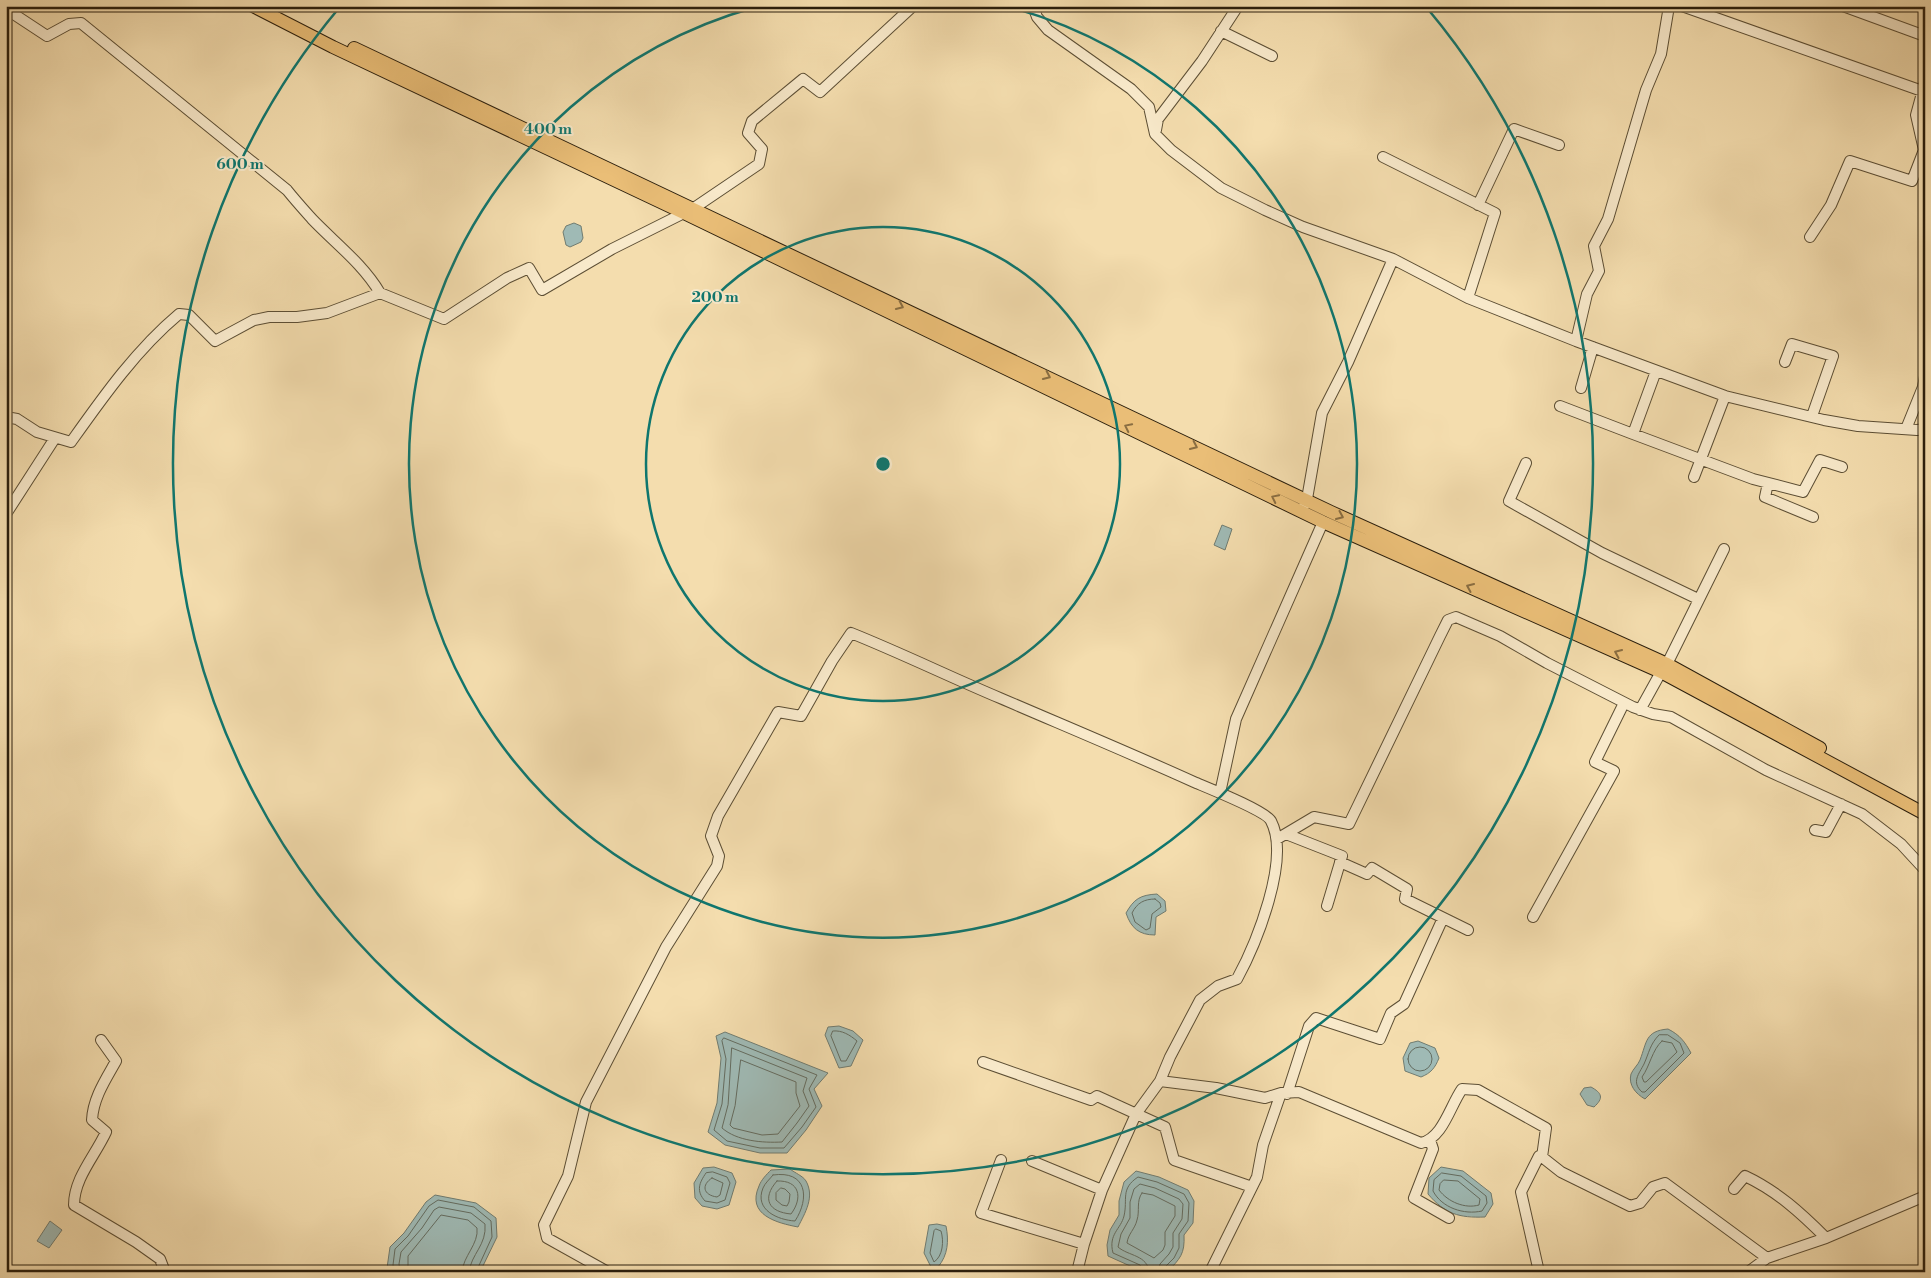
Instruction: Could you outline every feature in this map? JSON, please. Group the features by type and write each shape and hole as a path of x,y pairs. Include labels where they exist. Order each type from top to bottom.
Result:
{"main road":[{"path":"253,6 332,47 689,211"},
{"path":"272,6 689,211 1304,505 1331,512 1664,668 1925,806"},
{"path":"1304,505 1323,522 1664,668 1925,814"}],"street":[{"path":"6,8 46,36 69,24 81,23 287,190 312,219 373,281 380,293 444,319 508,278 529,268 542,290 612,250 689,211 759,164 762,149 748,133 752,121 803,79 820,92 914,6"},
{"path":"1033,6 1036,17 1048,30 1131,89 1149,107 1155,134 1171,150 1221,188 1304,227 1393,259 1468,298 1576,341 1725,396 1858,426 1906,430 1925,429"},
{"path":"1155,134 1158,119 1238,6"},
{"path":"1576,341 1587,294 1599,271 1594,246 1608,219 1646,90 1661,54 1669,6"},
{"path":"1682,6 1924,88 1916,115 1924,150 1912,181 1850,161 1831,205 1810,238"},
{"path":"1843,6 1925,36"},
{"path":"1221,31 1272,56"},
{"path":"1478,205 1514,128 1559,146"},
{"path":"1383,157 1495,213 1468,298"},
{"path":"1304,505 1322,413 1348,362 1393,259"},
{"path":"6,417 17,419 37,432 71,442 106,393 158,331 179,314 189,315 214,341 254,320 269,317 297,317 326,313 380,293"},
{"path":"1785,362 1792,344 1833,356 1812,416"},
{"path":"1581,388 1593,347"},
{"path":"1632,434 1656,371"},
{"path":"1906,430 1925,376"},
{"path":"1694,477 1725,396"},
{"path":"1560,406 1701,460 1768,483 1803,492 1820,460 1842,467"},
{"path":"6,514 55,438"},
{"path":"1526,463 1509,501 1602,553 1698,599"},
{"path":"1768,483 1765,497 1813,517"},
{"path":"1220,793 1236,719 1323,522"},
{"path":"1640,710 1664,668 1724,549"},
{"path":"1281,836 1314,817 1349,824 1448,620 1456,617 1465,619 1500,636 1624,703 1653,714 1671,717 1766,770 1862,814 1900,844 1925,870"},
{"path":"608,1272 547,1238 544,1225 568,1176 586,1102 666,947 716,866 719,856 712,836 718,816 778,712 801,716 832,661 851,633 1220,793 1271,820 1281,836 1342,856 1327,906"},
{"path":"1533,917 1614,771 1595,762 1624,703"},
{"path":"1815,830 1826,832 1841,804"},
{"path":"1077,1272 1102,1190 1136,1114 1160,1082 1170,1057 1200,1000 1218,986 1237,979 1251,954 1274,883 1281,836"},
{"path":"1340,862 1367,874 1372,868 1407,889 1405,899 1468,930"},
{"path":"1210,1272 1257,1177 1263,1145 1309,1026 1316,1018 1380,1039 1391,1013 1404,1004 1443,918"},
{"path":"101,1040 116,1061 98,1094 92,1111 92,1120 106,1132 74,1193 74,1205 136,1242 160,1260 165,1272"},
{"path":"983,1062 1091,1100 1097,1096 1165,1127 1174,1160 1252,1187"},
{"path":"1160,1082 1216,1088 1265,1098 1299,1092 1421,1143 1430,1140 1438,1131 1462,1089 1478,1090 1546,1128 1542,1157 1561,1172 1630,1206 1640,1202 1653,1187 1665,1183 1767,1258"},
{"path":"1430,1140 1433,1149 1414,1198 1449,1218"},
{"path":"1539,1156 1521,1192 1539,1272"},
{"path":"1001,1160 981,1213 1084,1244"},
{"path":"1032,1161 1102,1190"},
{"path":"1734,1189 1745,1176 1766,1185 1801,1212 1826,1238"},
{"path":"1748,1272 1767,1258 1826,1238 1925,1196"}],"water":[{"path":"574,223 581,226 583,238 581,242 570,247 566,245 563,232 566,226"},
{"path":"1222,525 1232,529 1225,550 1214,545"},
{"path":"1157,894 1165,901 1166,911 1156,917 1155,935 1144,934 1133,927 1126,913 1138,899 1146,895"},
{"path":"839,1026 853,1031 863,1040 851,1066 839,1068 825,1035 828,1027"},
{"path":"1668,1029 1682,1039 1691,1053 1645,1099 1634,1089 1630,1078 1631,1074 1639,1062 1648,1038 1655,1032"},
{"path":"725,1032 828,1073 814,1089 822,1106 806,1130 787,1153 760,1153 725,1145 708,1132 717,1103 721,1058 716,1036"},
{"path":"1418,1041 1435,1048 1439,1058 1432,1070 1421,1077 1405,1071 1403,1058 1410,1043"},
{"path":"1591,1087 1598,1091 1600,1096 1599,1101 1594,1107 1587,1105 1580,1094 1584,1088"},
{"path":"714,1167 732,1173 736,1182 729,1205 717,1209 702,1206 695,1198 694,1183 703,1168"},
{"path":"1441,1167 1463,1171 1491,1193 1493,1204 1485,1217 1468,1217 1453,1213 1434,1201 1428,1194 1429,1178"},
{"path":"790,1169 805,1179 810,1193 808,1205 798,1227 773,1220 760,1211 757,1204 756,1196 759,1186 768,1173 771,1170"},
{"path":"1136,1171 1159,1177 1188,1190 1194,1201 1193,1223 1184,1235 1182,1252 1178,1260 1167,1272 1139,1270 1108,1256 1107,1245 1110,1230 1119,1215 1119,1201 1124,1182"},
{"path":"435,1195 476,1203 496,1218 497,1237 480,1272 392,1272 387,1268 390,1247 404,1233 426,1202"},
{"path":"50,1221 62,1230 49,1248 37,1241"},
{"path":"929,1225 946,1226 947,1248 944,1258 938,1267 931,1267 924,1253"}]}
